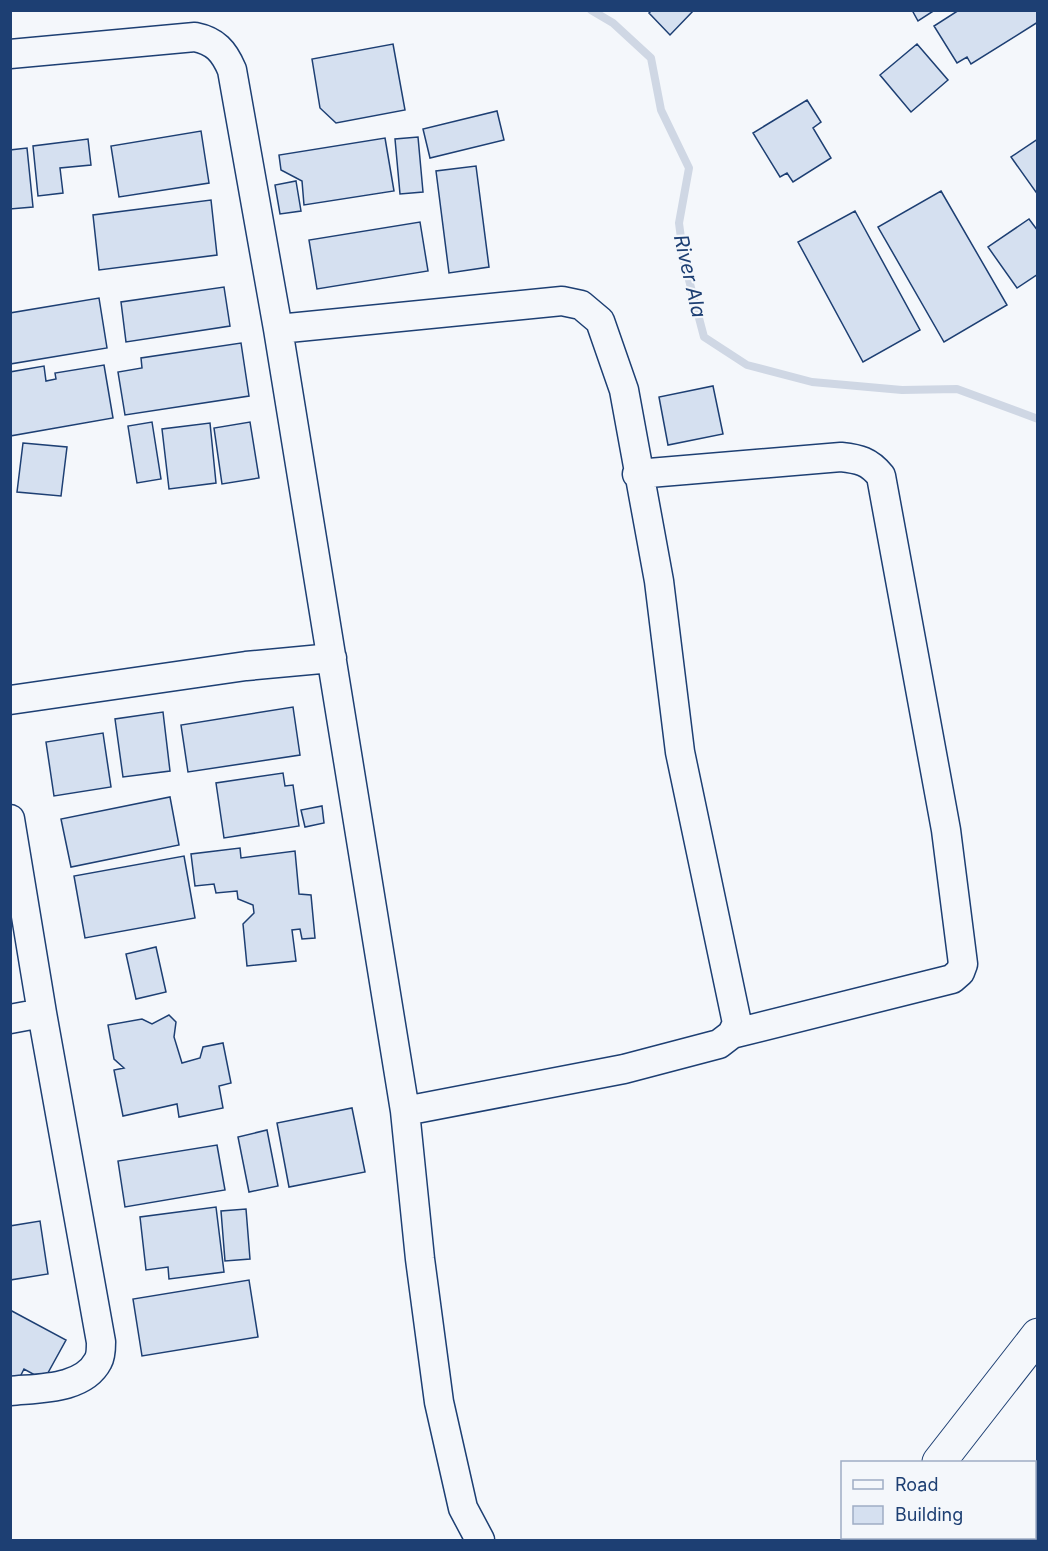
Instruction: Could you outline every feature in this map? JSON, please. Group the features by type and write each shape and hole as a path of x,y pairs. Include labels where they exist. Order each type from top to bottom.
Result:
{"highway":[{"path":"940,1461 1038,1335"}],"street":[{"path":"10,54 195,37 217,45 232,70 278,329 405,1111 420,1259 439,1402 463,1508 480,1540"},
{"path":"278,329 562,301 581,304 600,321 624,390 637,474 659,581 680,752 737,1023 732,1034"},
{"path":"405,1111 624,1069 718,1044 732,1034 952,979 960,972 963,964 946,830 881,476 874,466 863,460 841,457 637,474"},
{"path":"10,700 246,666 332,658"},
{"path":"10,819 101,1342 98,1360 84,1375 60,1386 10,1391"},
{"path":"10,1018 42,1013"}],"building":[{"path":"652,10 694,10 670,35 649,13"},
{"path":"912,10 935,10 918,21"},
{"path":"959,10 1038,10 1038,22 971,64 967,57 957,63 934,26"},
{"path":"393,44 405,110 336,123 320,108 312,59"},
{"path":"917,44 948,80 911,112 880,75"},
{"path":"807,100 821,122 813,128 831,158 793,182 787,173 780,177 753,133"},
{"path":"497,111 504,140 430,158 423,129"},
{"path":"201,131 209,183 119,197 111,146"},
{"path":"418,137 423,192 400,194 395,139"},
{"path":"385,138 394,191 304,205 302,181 281,170 279,155"},
{"path":"88,139 91,165 60,168 63,193 38,196 33,146"},
{"path":"1038,139 1038,195 1011,157"},
{"path":"27,148 33,207 10,209 10,150"},
{"path":"476,166 489,267 449,273 436,171"},
{"path":"296,181 301,211 280,214 275,185"},
{"path":"941,191 1007,305 944,342 878,227"},
{"path":"211,200 217,255 99,270 93,215"},
{"path":"855,211 920,330 863,362 798,242"},
{"path":"1029,219 1038,231 1038,274 1017,288 988,247"},
{"path":"420,222 428,271 317,289 309,240"},
{"path":"224,287 230,326 126,342 121,302"},
{"path":"99,298 107,348 10,364 10,313"},
{"path":"241,343 249,396 125,415 118,372 142,368 141,358"},
{"path":"104,365 113,418 10,436 10,372 44,366 46,381 56,379 55,373"},
{"path":"713,386 723,434 668,445 659,397"},
{"path":"152,422 161,479 137,483 128,426"},
{"path":"250,422 259,478 222,484 214,428"},
{"path":"210,423 216,483 169,489 162,429"},
{"path":"23,443 67,447 61,496 17,492"},
{"path":"293,707 300,755 188,772 181,725"},
{"path":"163,712 170,771 123,777 115,719"},
{"path":"103,733 111,787 54,796 46,742"},
{"path":"283,773 285,786 293,785 299,826 224,838 216,783"},
{"path":"170,797 179,845 71,867 61,819"},
{"path":"322,806 324,823 305,827 301,810"},
{"path":"240,848 241,858 295,851 299,894 311,895 315,938 302,939 300,929 292,930 296,961 247,966 243,924 254,913 253,905 238,899 237,891 216,893 214,884 195,886 191,854"},
{"path":"184,856 195,918 85,938 74,876"},
{"path":"156,947 166,992 136,999 126,954"},
{"path":"169,1015 176,1022 174,1037 182,1063 200,1058 203,1047 223,1043 231,1083 219,1086 223,1108 179,1117 177,1104 123,1116 114,1070 124,1068 114,1059 108,1025 142,1019 152,1024"},
{"path":"352,1108 365,1172 289,1187 277,1123"},
{"path":"267,1130 278,1186 249,1192 238,1137"},
{"path":"217,1145 225,1190 125,1207 118,1161"},
{"path":"216,1207 224,1272 169,1279 168,1267 146,1270 140,1217"},
{"path":"246,1209 250,1259 225,1261 221,1211"},
{"path":"40,1221 48,1274 10,1280 10,1226"},
{"path":"249,1280 258,1337 142,1356 133,1299"},
{"path":"10,1310 66,1340 44,1380 24,1369 16,1385 10,1382"}],"waterway":[{"name":"River Ala","path":"591,10 613,23 651,58 661,110 689,168 679,223 684,261 704,337 747,365 812,382 902,390 957,389 1038,419"}]}
